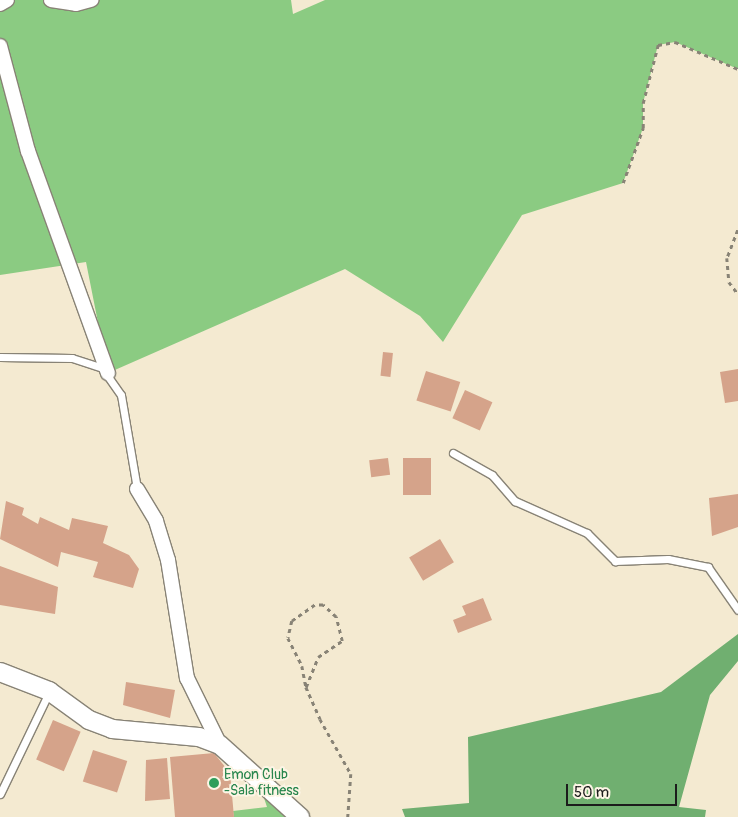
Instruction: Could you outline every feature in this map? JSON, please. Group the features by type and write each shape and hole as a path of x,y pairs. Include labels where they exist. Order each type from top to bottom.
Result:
{"street":[{"path":"0,4 7,0"},
{"path":"51,0 76,4 91,0"},
{"path":"0,46 28,151 108,373"},
{"path":"137,489 156,521 168,560 187,678 220,745"},
{"path":"0,672 49,691 89,720 112,730 199,737 220,745 300,817"}],"lane":[{"path":"0,358 72,358 108,373 121,395 137,489"},
{"path":"453,453 492,475 515,501 587,533 615,561 632,564 668,558 708,567 738,610"},
{"path":"0,794 49,691"}],"path":[{"path":"623,183 643,128 643,103 658,45 674,42 738,69"},
{"path":"738,230 727,258 729,282 738,294"},
{"path":"306,687 318,657 342,640 336,617 323,605 315,605 292,621 288,638 306,687 351,774 348,817"}],"green space":[{"path":"0,0 291,0 293,14 325,0 738,0 738,69 675,42 658,45 643,103 643,128 623,183 522,215 443,342 420,316 345,269 108,373 86,262 0,275"},
{"path":"738,634 738,661 710,695 679,807 706,810 705,817 405,817 402,809 469,803 468,737 661,692"},
{"path":"263,795 285,817 234,817 233,811 267,807"}],"building":[{"path":"383,352 393,353 390,377 380,376"},
{"path":"738,369 738,401 725,403 720,372"},
{"path":"426,371 460,382 451,412 416,400"},
{"path":"465,390 492,402 480,431 452,418"},
{"path":"388,458 390,475 371,477 369,460"},
{"path":"403,458 431,458 431,495 403,495"},
{"path":"738,494 738,527 712,536 709,498"},
{"path":"6,501 24,508 22,515 38,524 40,517 69,530 72,518 108,526 103,543 129,555 139,569 133,588 93,577 98,562 61,552 58,567 0,539"},
{"path":"440,539 454,562 423,581 409,558"},
{"path":"0,566 58,587 55,614 0,605"},
{"path":"483,598 492,620 458,633 453,620 466,615 462,606"},
{"path":"126,682 175,690 170,718 123,705"},
{"path":"53,720 81,732 64,771 36,760"},
{"path":"93,750 127,761 117,793 83,781"},
{"path":"214,753 230,773 234,817 175,817 170,757"},
{"path":"167,758 170,799 145,801 146,760"}],"place":[{"name":"Emon Club -Sala fitness","path":"214,783"}]}
